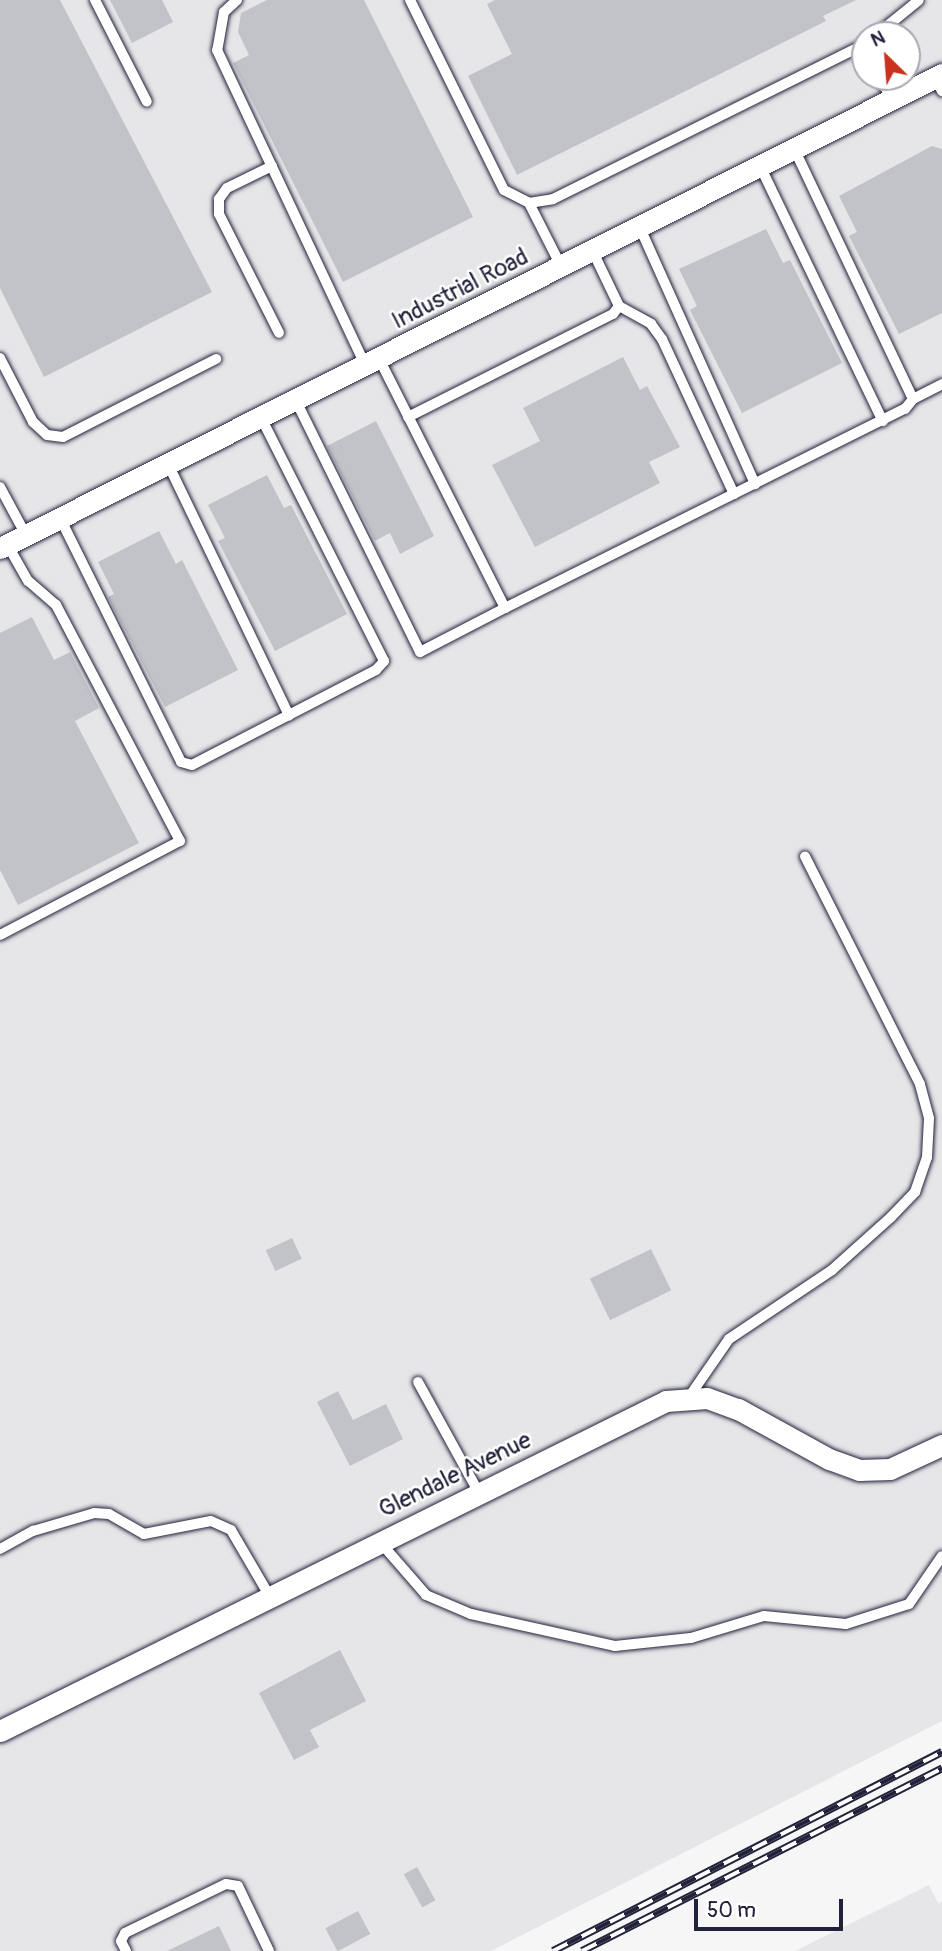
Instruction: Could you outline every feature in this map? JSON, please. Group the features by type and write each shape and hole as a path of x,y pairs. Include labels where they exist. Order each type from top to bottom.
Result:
{"street":[{"name":"Industrial Road","path":"11,542 795,150 940,81"},
{"name":"Glendale Avenue","path":"0,1731 269,1595 666,1401 689,1397 738,1409 829,1459 859,1470 890,1469 942,1445"}],"lane":[{"path":"95,0 147,102"},
{"path":"217,0 224,12"},
{"path":"237,0 224,12 217,50 272,166 372,363 408,417 505,608"},
{"path":"410,0 504,190 529,202 553,199 851,52"},
{"path":"893,21 919,0"},
{"path":"887,91 893,102"},
{"path":"795,150 913,399"},
{"path":"272,166 227,188 219,199 219,214 279,333"},
{"path":"761,168 883,421"},
{"path":"529,202 562,268"},
{"path":"640,228 755,484"},
{"path":"593,252 619,306 651,324 662,339 734,494"},
{"path":"408,417 613,314 619,306"},
{"path":"0,358 33,422 47,435 63,437 216,359"},
{"path":"296,401 420,652 883,421 905,409 913,399 942,384"},
{"path":"60,517 181,762 192,765 376,670 384,661 261,418"},
{"path":"168,464 289,715"},
{"path":"0,487 11,542 28,581 56,605 180,841 0,934"},
{"path":"689,1397 729,1339 832,1270 891,1217 915,1192 927,1157 929,1118 920,1084 805,856"},
{"path":"418,1382 479,1493"},
{"path":"0,1549 33,1531 94,1513 109,1514 144,1534 211,1521 231,1530 269,1595"},
{"path":"380,1542 426,1595 471,1614 615,1646 691,1638 764,1615 846,1624 909,1604 942,1556"},
{"path":"126,1951 121,1941 125,1933 226,1884 238,1886 269,1951"}],"shaded area":[{"path":"0,0 942,0 942,1721 491,1951 0,1951"},
{"path":"929,1885 938,1903 942,1902 942,1951 795,1951"}],"building":[{"path":"0,0 60,0 212,292 44,377 0,288"},
{"path":"110,0 162,0 173,22 132,43"},
{"path":"267,0 364,0 473,217 343,282 233,63 249,55 238,32 241,13"},
{"path":"495,0 856,0 823,16 826,21 517,175 468,76 512,54 487,4"},
{"path":"932,146 942,149 942,313 899,334 849,236 857,232 839,196"},
{"path":"766,229 783,263 790,260 842,363 742,413 690,310 697,306 679,269"},
{"path":"623,357 640,390 647,386 680,447 649,462 660,483 535,547 492,465 540,441 523,408"},
{"path":"376,421 434,536 400,554 390,533 375,541 327,446"},
{"path":"267,475 284,508 291,505 347,614 275,651 218,541 225,538 208,505"},
{"path":"159,531 176,564 182,560 238,670 165,707 108,597 114,594 98,562"},
{"path":"32,617 54,660 70,652 99,708 75,721 139,843 18,905 0,870 0,633"},
{"path":"292,1238 302,1259 275,1271 266,1250"},
{"path":"651,1249 671,1290 610,1320 590,1279"},
{"path":"338,1391 353,1420 386,1404 403,1439 350,1466 317,1402"},
{"path":"340,1650 366,1701 310,1730 319,1747 294,1760 259,1693"},
{"path":"417,1867 435,1900 422,1908 404,1874"},
{"path":"358,1911 370,1934 337,1951 325,1928"},
{"path":"219,1926 231,1951 167,1951"}],"railway":[{"path":"553,1951 942,1752"},
{"path":"582,1951 942,1768"}]}
